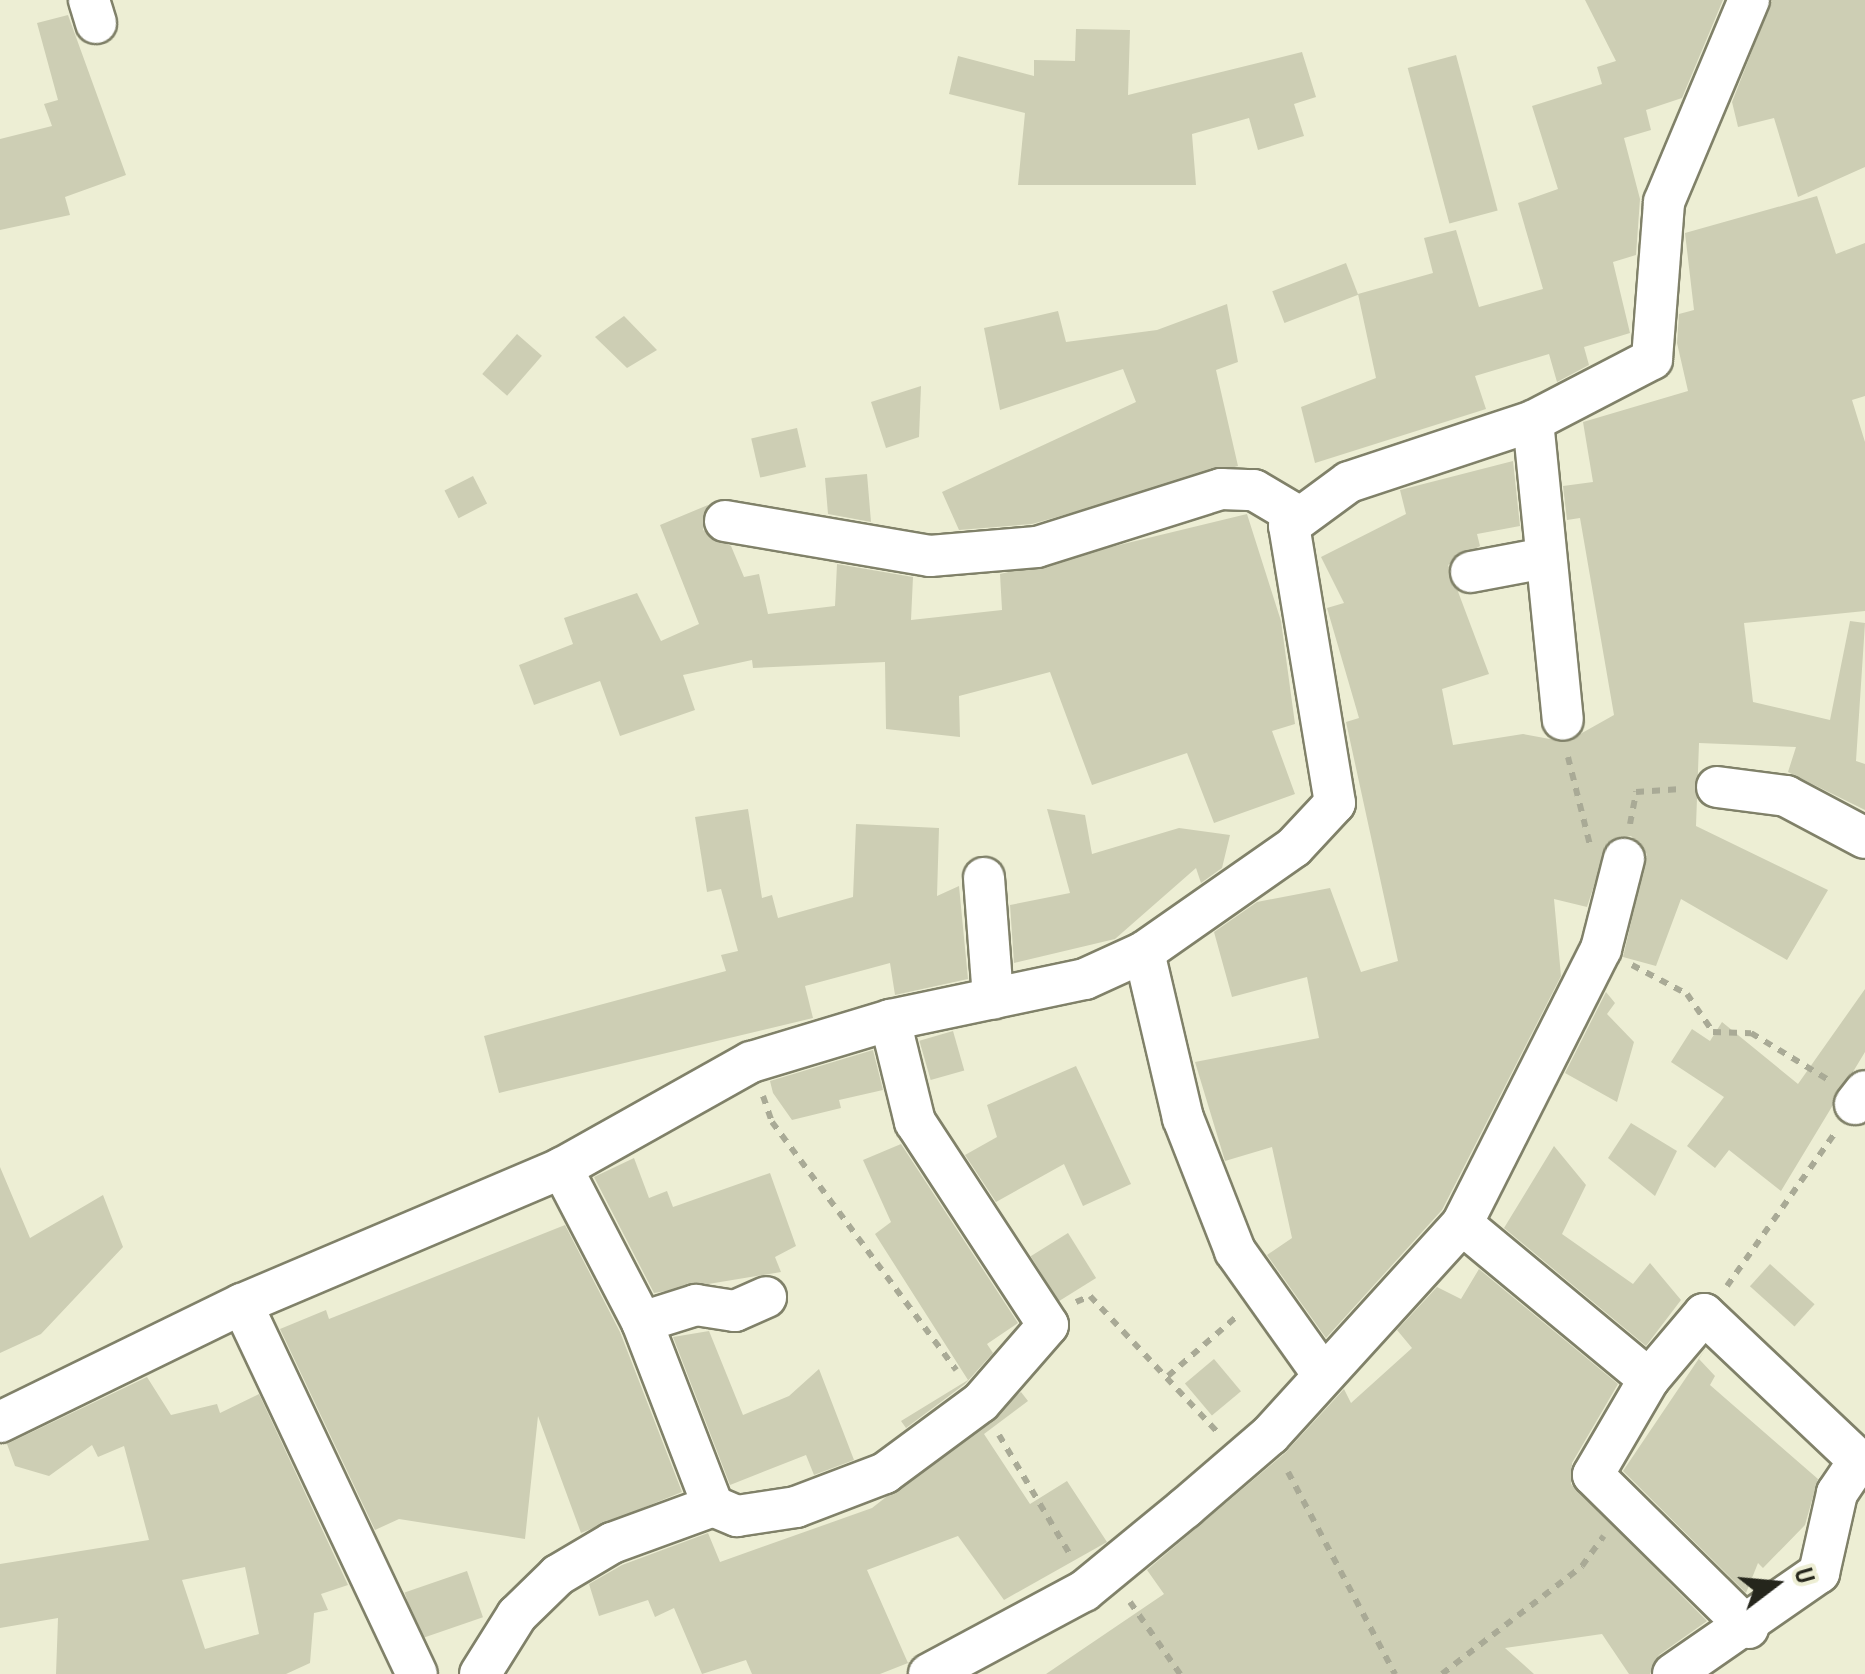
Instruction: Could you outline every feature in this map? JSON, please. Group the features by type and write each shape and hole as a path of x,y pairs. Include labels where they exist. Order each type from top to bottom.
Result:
{"street":[{"path":"0,1422 242,1304 562,1168 750,1062 890,1020 1085,979 1144,952 1294,847 1335,803 1289,558 1298,516 1322,494 1430,438 1534,421 1641,372 1660,344 1664,202 1748,0"},
{"path":"1534,421 1563,719"},
{"path":"725,521 930,556 1038,547 1221,489 1254,490 1298,516"},
{"path":"1471,572 1546,558"},
{"path":"1717,787 1786,796 1865,838"},
{"path":"929,1674 1096,1582 1255,1447 1462,1224 1601,949 1624,859"},
{"path":"984,878 992,999"},
{"path":"1144,952 1184,1118 1260,1296 1321,1372"},
{"path":"480,1674 517,1615 558,1575 630,1535 714,1506 737,1516 832,1494 885,1473 981,1402 1048,1326 914,1122 890,1020"},
{"path":"562,1168 642,1322 714,1506"},
{"path":"1462,1224 1648,1379"},
{"path":"642,1322 696,1305 735,1311 766,1297"},
{"path":"242,1304 417,1674"},
{"path":"1673,1674 1748,1628 1819,1573 1838,1493 1862,1464 1704,1314 1648,1379 1593,1472 1748,1628"}],"path":[{"path":"1563,719 1580,834 1624,859 1636,792 1717,787"},
{"path":"1601,949 1687,994 1713,1032 1751,1033 1860,1097 1704,1314"},
{"path":"750,1062 772,1122 981,1402 1096,1582 1180,1674"},
{"path":"1048,1326 1090,1296 1168,1376 1255,1447 1395,1674"},
{"path":"1168,1376 1260,1296"},
{"path":"1442,1674 1582,1566 1626,1506"}],"building":[{"path":"1585,0 1723,0 1682,98 1646,110 1651,130 1624,138 1640,199 1636,255 1613,262 1630,333 1584,347 1589,365 1557,382 1549,354 1475,376 1486,409 1315,463 1301,407 1376,378 1358,294 1433,273 1424,238 1456,230 1479,307 1543,289 1518,203 1558,189 1532,106 1602,84 1597,67 1616,61"},
{"path":"1772,0 1865,0 1865,167 1798,197 1774,118 1738,127 1732,102"},
{"path":"68,15 126,175 65,197 70,215 0,230 0,139 52,126 44,104 58,100 37,23"},
{"path":"1076,29 1130,30 1128,95 1302,52 1316,97 1294,104 1304,136 1258,150 1249,118 1192,134 1196,185 1018,185 1025,113 949,94 958,56 1034,76 1034,60 1075,61"},
{"path":"1456,55 1498,211 1449,223 1408,68"},
{"path":"1817,196 1836,254 1865,243 1865,396 1852,400 1865,442 1865,611 1744,623 1753,702 1830,720 1850,621 1865,623 1856,761 1865,764 1865,810 1788,772 1796,747 1699,743 1696,826 1828,890 1787,960 1681,899 1656,966 1623,957 1647,854 1631,836 1608,842 1587,907 1554,899 1561,976 1442,1210 1326,1338 1267,1255 1292,1238 1272,1147 1225,1161 1195,1062 1319,1038 1307,977 1232,997 1214,932 1257,902 1330,888 1361,972 1398,961 1346,722 1359,718 1327,608 1344,603 1321,557 1406,514 1400,490 1513,461 1520,526 1477,534 1480,546 1448,565 1489,674 1442,689 1453,745 1523,734 1566,742 1614,715 1580,518 1567,520 1563,486 1593,482 1583,422 1688,391 1677,343 1679,314 1694,310 1685,233"},
{"path":"1346,263 1358,295 1284,323 1272,291"},
{"path":"1227,304 1238,362 1216,370 1238,466 1032,524 959,530 942,492 1136,402 1123,369 1000,410 984,328 1058,311 1066,342 1157,330"},
{"path":"624,316 657,350 627,368 595,337"},
{"path":"517,334 542,356 507,396 482,374"},
{"path":"921,386 919,437 886,448 871,402"},
{"path":"797,428 806,467 760,478 751,439"},
{"path":"867,474 871,522 828,514 825,478"},
{"path":"473,476 487,504 459,518 444,491"},
{"path":"708,505 703,530 731,546 744,577 759,574 768,614 835,606 837,564 913,577 911,620 1002,610 1000,574 1247,514 1281,621 1295,724 1272,731 1295,794 1214,823 1187,753 1092,785 1050,672 959,696 960,737 886,729 885,662 753,668 752,660 683,675 695,710 620,736 600,681 534,705 519,665 573,644 564,618 637,593 661,641 699,624 660,525"},
{"path":"748,809 762,898 772,895 778,918 853,897 856,824 939,828 937,896 959,886 968,979 895,995 890,963 805,986 813,1018 499,1093 484,1036 726,971 721,955 738,951 721,889 707,892 695,817"},
{"path":"1047,809 1085,815 1092,854 1179,828 1230,835 1222,868 1201,883 1196,868 1115,939 1014,963 1010,905 1070,893"},
{"path":"1865,989 1865,1052 1781,1191 1729,1150 1715,1168 1687,1146 1724,1097 1671,1062 1692,1029 1710,1041 1722,1022 1798,1084"},
{"path":"1606,992 1615,1003 1607,1014 1634,1042 1617,1102 1565,1073"},
{"path":"953,1031 964,1070 931,1080 919,1041"},
{"path":"873,1050 883,1090 839,1100 841,1108 792,1120 773,1093 770,1081"},
{"path":"1076,1066 1131,1184 1083,1206 1064,1164 996,1202 965,1155 997,1137 987,1105"},
{"path":"1631,1123 1677,1151 1655,1196 1608,1158"},
{"path":"901,1144 1018,1323 987,1344 993,1353 965,1384 906,1428 901,1421 968,1380 875,1234 891,1222 863,1160"},
{"path":"1554,1146 1586,1185 1562,1234 1633,1284 1650,1263 1681,1300 1646,1346 1504,1228"},
{"path":"634,1158 649,1198 667,1191 673,1207 770,1173 796,1246 775,1257 781,1272 654,1293 594,1177"},
{"path":"0,1167 30,1238 103,1195 123,1247 41,1334 0,1353"},
{"path":"565,1225 620,1332 682,1492 581,1533 538,1416 525,1539 399,1519 375,1530 280,1329 326,1310 329,1319"},
{"path":"1068,1233 1096,1278 1059,1301 1031,1256"},
{"path":"1770,1264 1815,1304 1795,1326 1750,1286"},
{"path":"1479,1269 1618,1384 1572,1463 1571,1484 1707,1621 1659,1655 1650,1674 1629,1674 1602,1634 1505,1648 1534,1674 1046,1674 1164,1594 1147,1570 1285,1453 1344,1389 1351,1403 1412,1348 1397,1330 1437,1287 1461,1299"},
{"path":"709,1331 743,1415 789,1396 819,1369 854,1460 814,1475 806,1455 730,1485 673,1337"},
{"path":"1706,1348 1699,1359 1715,1376 1710,1385 1818,1479 1805,1525 1763,1568 1758,1563 1746,1593 1623,1471"},
{"path":"1214,1359 1241,1391 1212,1416 1185,1383"},
{"path":"147,1377 171,1415 217,1404 220,1413 259,1394 348,1585 321,1594 328,1610 314,1613 310,1663 286,1674 56,1674 58,1618 0,1628 0,1564 149,1540 124,1446 98,1457 92,1445 49,1476 15,1466 7,1444","holes":["245,1567 259,1634 205,1649 182,1580"]},
{"path":"1021,1392 1028,1401 984,1434 1030,1504 1067,1481 1107,1542 1004,1600 958,1536 867,1570 908,1663 880,1674 752,1674 746,1660 702,1674 674,1608 655,1617 648,1600 599,1616 589,1584 622,1565 708,1533 720,1562 872,1508"},
{"path":"467,1571 483,1617 421,1639 405,1592"}]}
